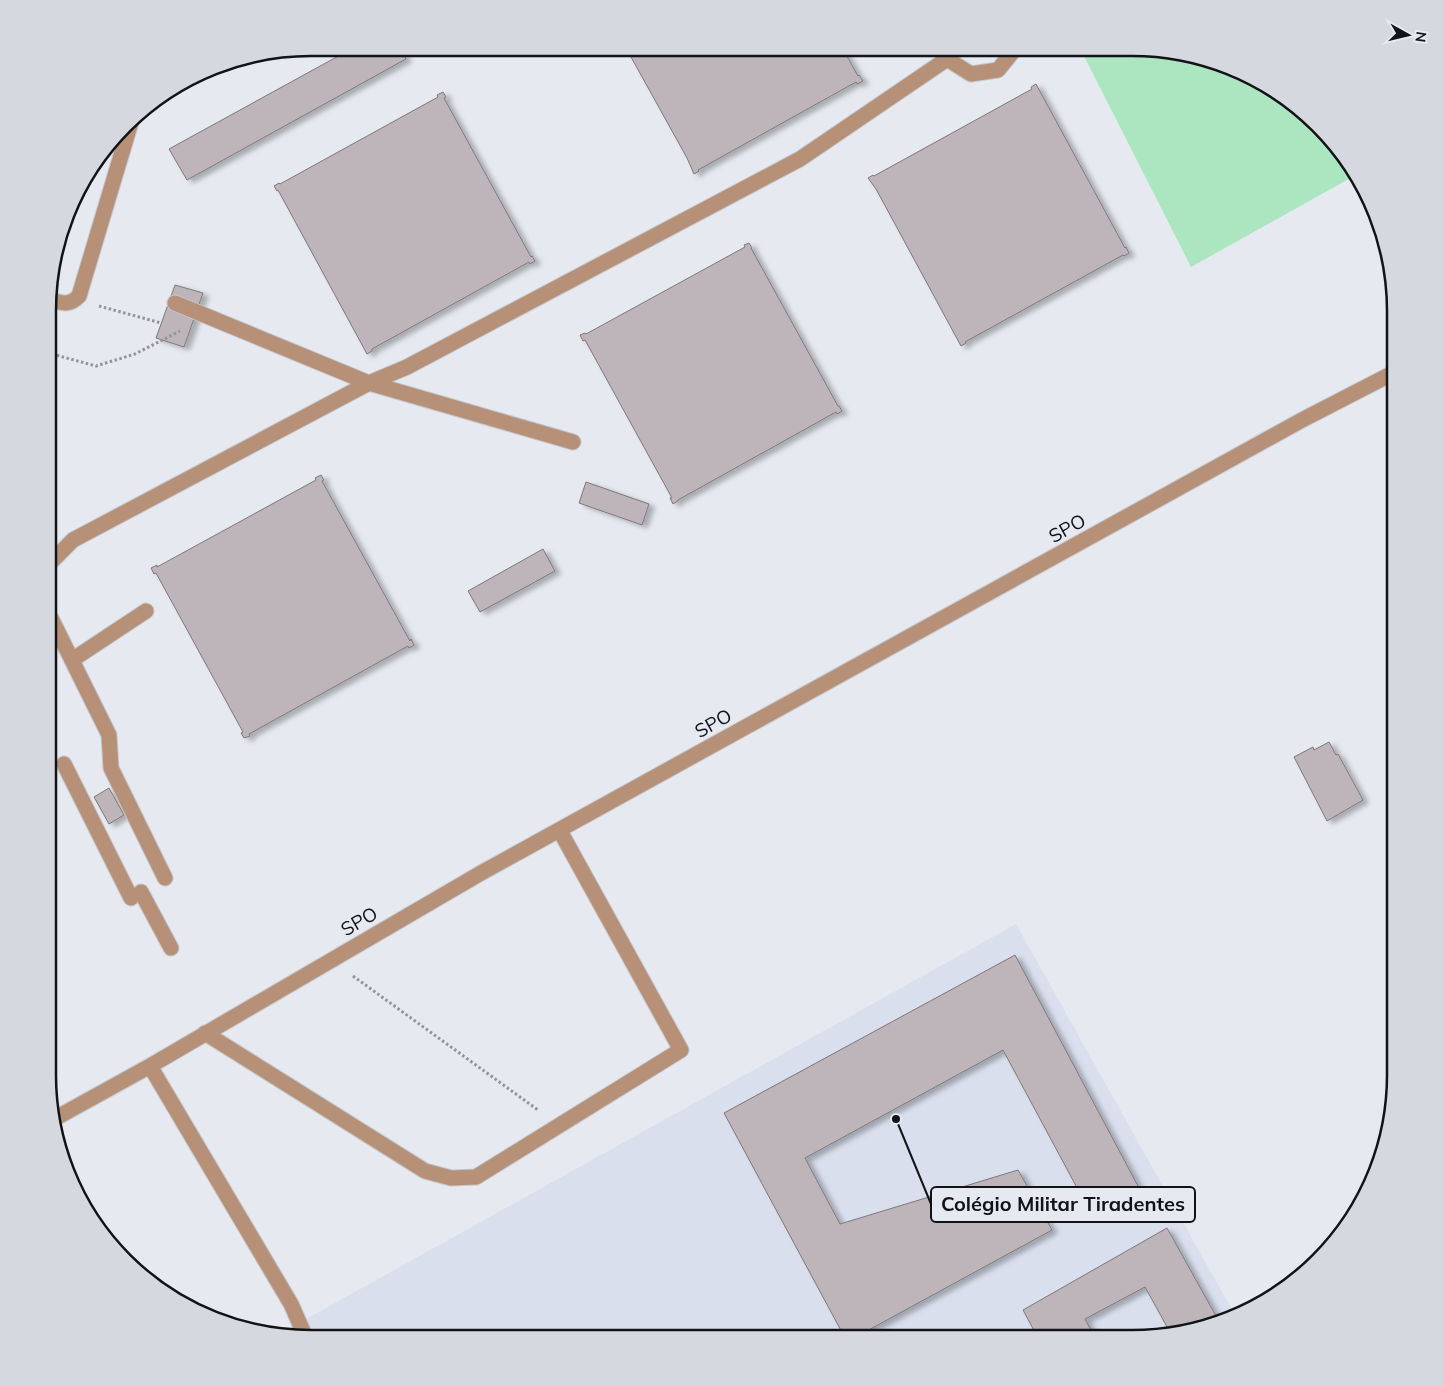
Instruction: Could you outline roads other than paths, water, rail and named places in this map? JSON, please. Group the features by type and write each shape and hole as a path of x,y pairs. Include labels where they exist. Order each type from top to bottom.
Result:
{"street":[{"path":"56,557 73,540 369,383 407,366 800,159 942,56"},
{"path":"948,56 971,74 998,70 1009,56"},
{"path":"57,302 63,304 73,302 79,296 127,135"},
{"path":"176,303 369,383 573,442"},
{"name":"SPO","path":"59,1116 150,1066 481,874 1302,420 1387,376"},
{"path":"72,660 146,611"},
{"path":"56,628 109,735 111,768 165,878"},
{"path":"64,764 136,895 171,948"},
{"path":"205,1033 425,1171 451,1178 476,1177 681,1050 560,831"},
{"path":"150,1066 291,1304 302,1329"}],"place":[{"name":"Colégio Militar Tiradentes","path":"896,1119"}]}
